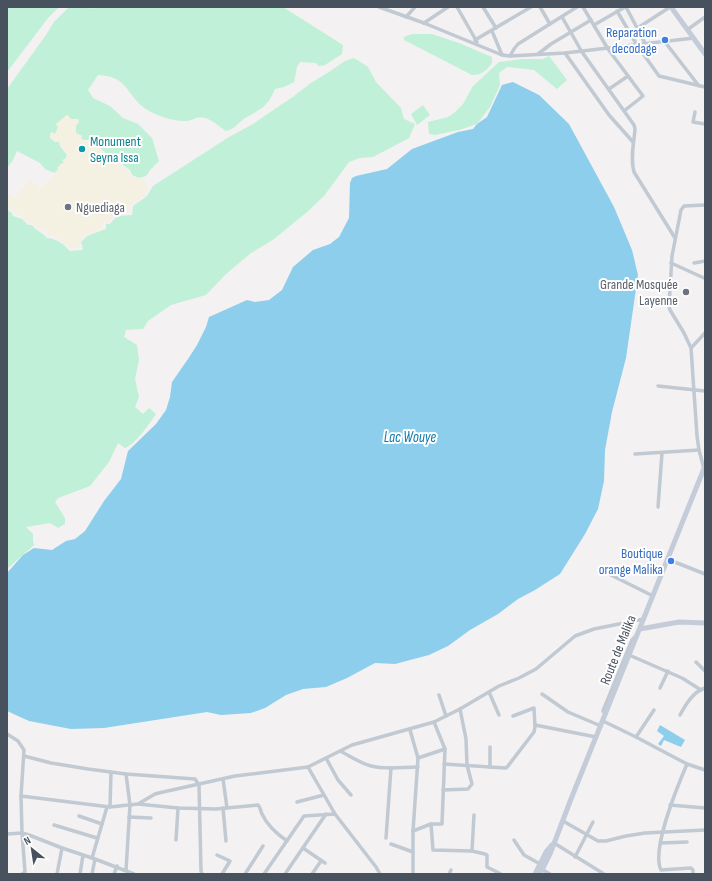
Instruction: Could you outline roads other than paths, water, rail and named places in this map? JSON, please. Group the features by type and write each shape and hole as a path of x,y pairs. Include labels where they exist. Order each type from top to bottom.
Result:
{"main road":[{"path":"673,8 705,54"},
{"name":"Route de Malika","path":"542,872 705,468"},
{"path":"640,629 679,622 705,623"},
{"name":"Route de Malika","path":"535,874 546,852 554,843"}],"street":[{"path":"379,7 424,23 502,55 510,56 582,52 694,38"},
{"path":"406,17 415,7"},
{"path":"424,23 448,7"},
{"path":"457,7 478,45"},
{"path":"483,7 496,28"},
{"path":"475,40 531,7"},
{"path":"540,7 550,24"},
{"path":"510,56 518,44 562,17 571,9 577,7"},
{"path":"583,7 608,49 643,96 624,111"},
{"path":"594,25 625,7 646,45"},
{"path":"630,33 673,8"},
{"path":"618,11 637,45 659,76 705,88"},
{"path":"688,30 705,16"},
{"path":"562,17 582,52 635,127 632,167 675,238"},
{"path":"537,55 551,44 590,20"},
{"path":"492,31 502,55"},
{"path":"665,42 699,86"},
{"path":"565,53 609,115 633,142"},
{"path":"609,89 628,76"},
{"path":"694,112 694,123 705,124"},
{"path":"705,206 684,206 682,208 671,263 669,308 691,348 699,450 705,468"},
{"path":"694,263 705,261"},
{"path":"671,263 704,278"},
{"path":"691,348 705,333"},
{"path":"700,338 705,341"},
{"path":"658,386 705,391"},
{"path":"635,454 699,450"},
{"path":"658,507 662,453"},
{"path":"667,559 705,574"},
{"path":"604,571 653,596"},
{"path":"138,804 156,794 200,785 223,778 256,772 308,766 362,742 410,730 434,722 460,709 499,686 520,678 536,669 575,636 594,628 644,619"},
{"path":"606,714 603,711 605,704 632,640 637,636"},
{"path":"629,655 668,671 700,690"},
{"path":"696,662 705,671"},
{"path":"660,688 668,671"},
{"path":"680,715 692,697 700,690 705,688"},
{"path":"489,692 499,715"},
{"path":"542,694 568,712 602,723 636,737 687,764 705,770"},
{"path":"439,695 446,716"},
{"path":"444,764 506,768 535,730 534,708 513,716"},
{"path":"443,790 468,789 472,784 467,766 466,739 460,709"},
{"path":"636,737 654,710"},
{"path":"413,831 431,824 442,824 445,749 434,722"},
{"path":"535,725 596,737"},
{"path":"410,730 418,758 413,831 413,874"},
{"path":"7,734 16,739 24,750 21,796 25,872 22,874"},
{"path":"490,747 490,767"},
{"path":"418,758 445,749"},
{"path":"340,751 369,766 391,768 418,767"},
{"path":"24,756 51,763 111,772 195,779 200,785 202,874"},
{"path":"326,758 338,780 351,795"},
{"path":"687,764 670,805 662,833 658,860 661,870 691,868 693,870 692,874"},
{"path":"308,766 335,814 380,874"},
{"path":"386,838 391,768"},
{"path":"92,874 97,838 109,807 111,772"},
{"path":"126,774 130,805 126,870"},
{"path":"223,778 226,841"},
{"path":"297,802 324,795"},
{"path":"21,796 109,807 138,804 200,809 258,805 262,814 275,833 287,841"},
{"path":"670,805 705,808"},
{"path":"176,840 178,808"},
{"path":"285,874 326,814"},
{"path":"264,874 305,816 335,814"},
{"path":"472,851 474,815"},
{"path":"79,816 102,824"},
{"path":"129,817 151,818"},
{"path":"563,820 598,841 606,841 626,836 705,830"},
{"path":"576,857 593,822"},
{"path":"431,824 433,850 472,851 485,854 487,855 487,867 501,874"},
{"path":"54,825 97,838"},
{"path":"7,834 22,833 117,866 134,874"},
{"path":"514,840 524,855 540,864"},
{"path":"661,844 687,842"},
{"path":"554,843 604,874"},
{"path":"391,844 413,852"},
{"path":"245,874 263,846"},
{"path":"58,874 62,848"},
{"path":"302,848 325,863"},
{"path":"80,874 83,855"},
{"path":"217,855 230,861 222,874"},
{"path":"312,874 321,861"},
{"path":"114,874 117,866"},
{"path":"542,872 550,874"}],"water":[{"name":"Lac Wouye","path":"513,82 539,95 569,124 614,207 632,250 638,275 626,358 612,412 605,450 604,481 598,509 585,534 560,574 518,599 498,614 470,630 448,646 429,655 395,664 375,663 326,687 303,689 286,695 265,708 251,713 221,715 207,712 104,728 71,729 29,721 7,711 7,573 23,555 34,548 52,550 66,541 75,539 85,531 104,501 121,479 128,451 156,424 166,410 172,382 197,345 209,317 247,300 255,302 269,300 282,290 293,267 313,250 330,244 339,237 349,218 350,183 352,178 387,169 412,149 458,132 473,129 487,117 502,85"},
{"path":"660,725 685,740 681,747 664,740 661,746 658,744 664,736 657,731"}],"place":[{"name":"Reparation decodage","path":"665,40"},
{"name":"Monument Seyna Issa","path":"82,149"},
{"name":"Nguediaga","path":"68,207"},
{"name":"Grande Mosquée Layenne","path":"686,292"},
{"name":"Boutique orange Malika","path":"671,561"}]}
